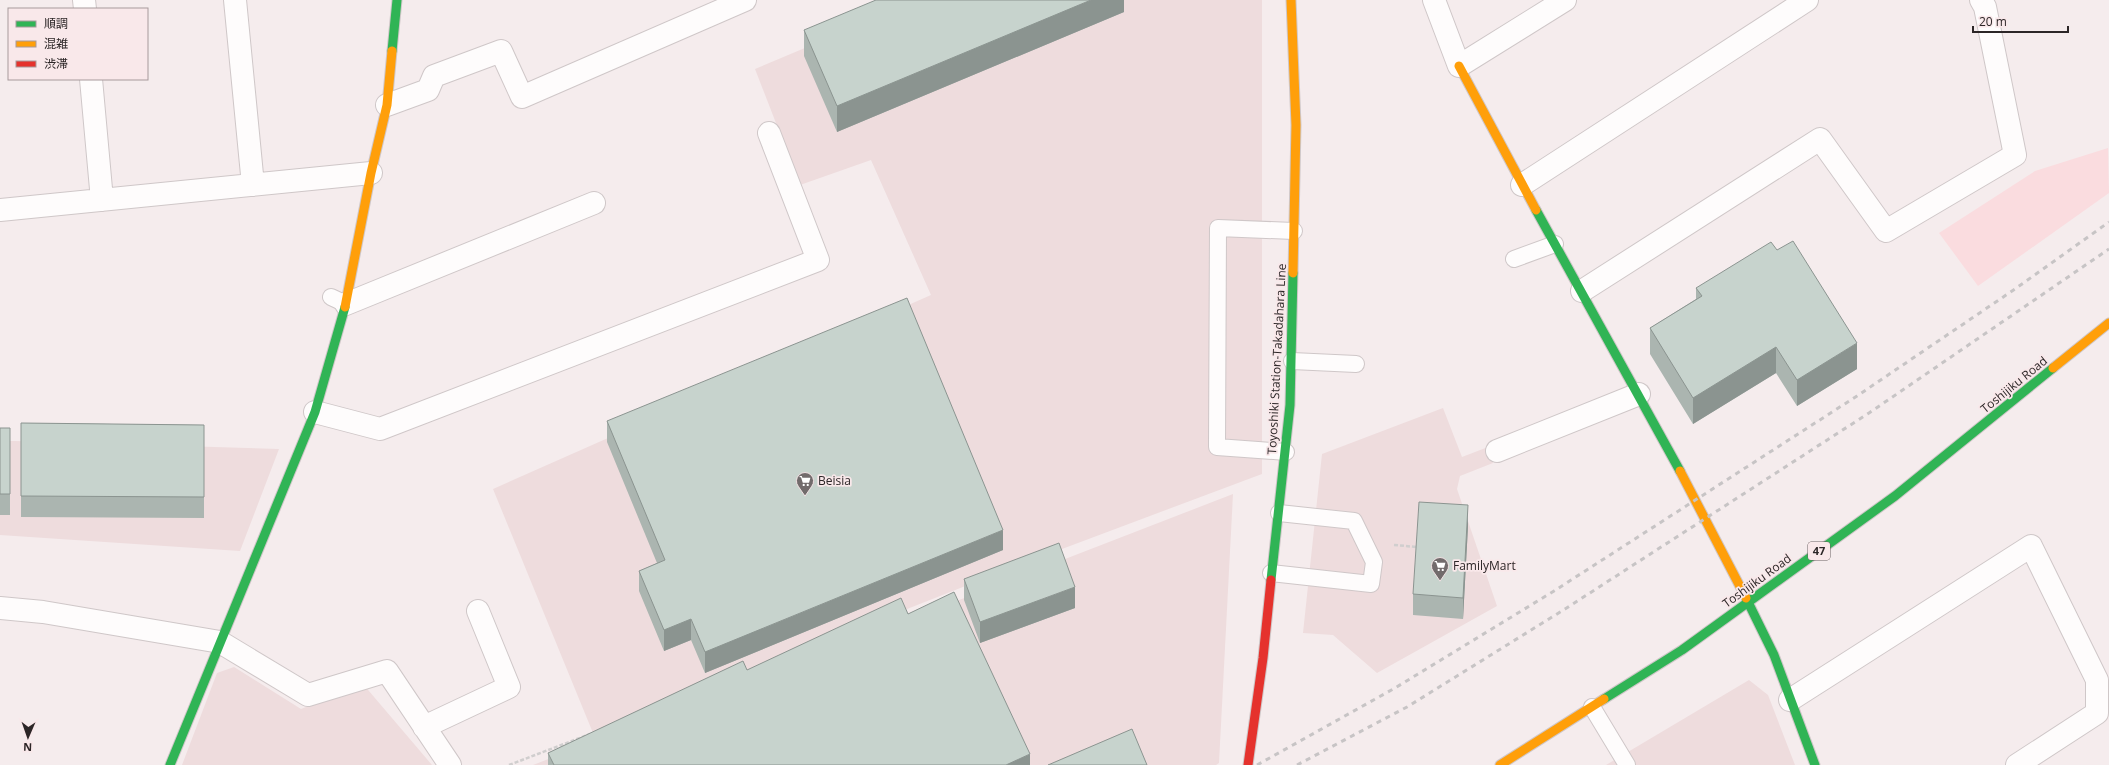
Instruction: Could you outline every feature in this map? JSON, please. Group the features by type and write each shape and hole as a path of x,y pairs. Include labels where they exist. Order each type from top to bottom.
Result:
{"street":[{"path":"235,0 253,185"},
{"path":"170,765 315,412 339,301 387,105 397,0"},
{"path":"387,105 428,90 434,76 501,51 522,97 745,0"},
{"name":"Toyoshiki Station-Takadahara Line","path":"1248,765 1263,658 1271,573 1286,452 1292,361 1296,125 1291,0"},
{"path":"1434,0 1459,66 1522,185 1639,394 1720,544 1774,655 1815,765"},
{"path":"1459,66 1565,0"},
{"path":"1522,185 1807,0"},
{"path":"1582,291 1820,139 1886,231 2015,155 1985,8 1981,0"},
{"path":"91,80 102,200"},
{"path":"315,412 380,429 818,260 769,133"},
{"path":"0,210 371,174"},
{"path":"339,301 594,203"},
{"name":"Toshijiku Road","path":"1500,765 1682,650 1748,603 1895,496 2109,323"},
{"path":"1497,451 1639,394"},
{"path":"1790,700 2031,546 2097,680 2103,696 2097,713 2017,765"},
{"path":"0,608 42,612 220,642 308,695 387,671 450,765"},
{"path":"424,727 509,687 478,611"}],"lane":[{"path":"1286,452 1217,447 1218,228 1294,232"},
{"path":"1514,259 1555,244"},
{"path":"1292,361 1356,364"},
{"path":"1271,573 1371,584 1374,562 1354,521 1279,513"},
{"path":"1592,707 1627,765"}],"path":[{"path":"509,765 593,733"}],"shaded area":[{"path":"919,0 1262,0 1262,474 1011,568 593,733 493,489 931,295 871,160 800,185 755,69"},
{"path":"2108,148 2109,193 1978,286 1939,233 2035,171"},
{"path":"1443,408 1462,457 1488,447 1493,463 1460,476 1457,489 1497,606 1377,673 1333,635 1303,633 1322,454"},
{"path":"0,441 279,449 240,551 0,535"},
{"path":"1233,494 1219,763 1216,765 533,765"},
{"path":"234,667 301,709 363,684 432,765 182,765 217,673"},
{"path":"1749,680 1768,695 1795,765 1606,765"}],"building":[{"path":"876,0 1091,0 837,106 804,30"},
{"path":"1793,241 1857,343 1797,380 1776,347 1693,398 1650,328 1702,296 1696,288 1771,242 1777,250"},
{"name":"Beisia","path":"907,298 1003,530 705,652 691,619 664,630 639,571 665,560 607,421"},
{"path":"21,423 204,425 204,497 21,496"},
{"path":"0,428 10,428 10,494 0,494"},
{"name":"FamilyMart","path":"1419,502 1468,505 1463,598 1413,594"},
{"path":"1059,543 1075,587 980,622 964,579"},
{"path":"954,592 1030,754 1006,765 554,765 548,753 743,661 747,670 901,598 908,614"},
{"path":"1132,729 1147,765 1048,765"}],"railway":[{"path":"1257,765 1395,688 1554,591 1857,396 2015,289 2109,222"},
{"path":"1297,765 1407,707 1565,609 1869,413 2109,249"}],"traffic: fast":[{"path":"392,51 397,0"},
{"path":"1536,210 1680,471"},
{"path":"1271,580 1290,405 1293,273"},
{"path":"170,765 315,412 345,307"},
{"path":"1604,699 1682,650 1895,496 2053,368"},
{"path":"1746,598 1774,655 1815,765"}],"traffic: slow":[{"path":"1291,0 1296,125 1293,273"},
{"path":"345,307 371,173 387,105 392,51"},
{"path":"1459,66 1536,210"},
{"path":"2053,368 2109,323"},
{"path":"1680,471 1746,598"},
{"path":"1500,765 1604,699"}],"traffic: jam":[{"path":"1248,765 1263,658 1271,580"}],"place":[{"name":"Beisia","path":"805,496"},
{"name":"FamilyMart","path":"1440,581"}]}
